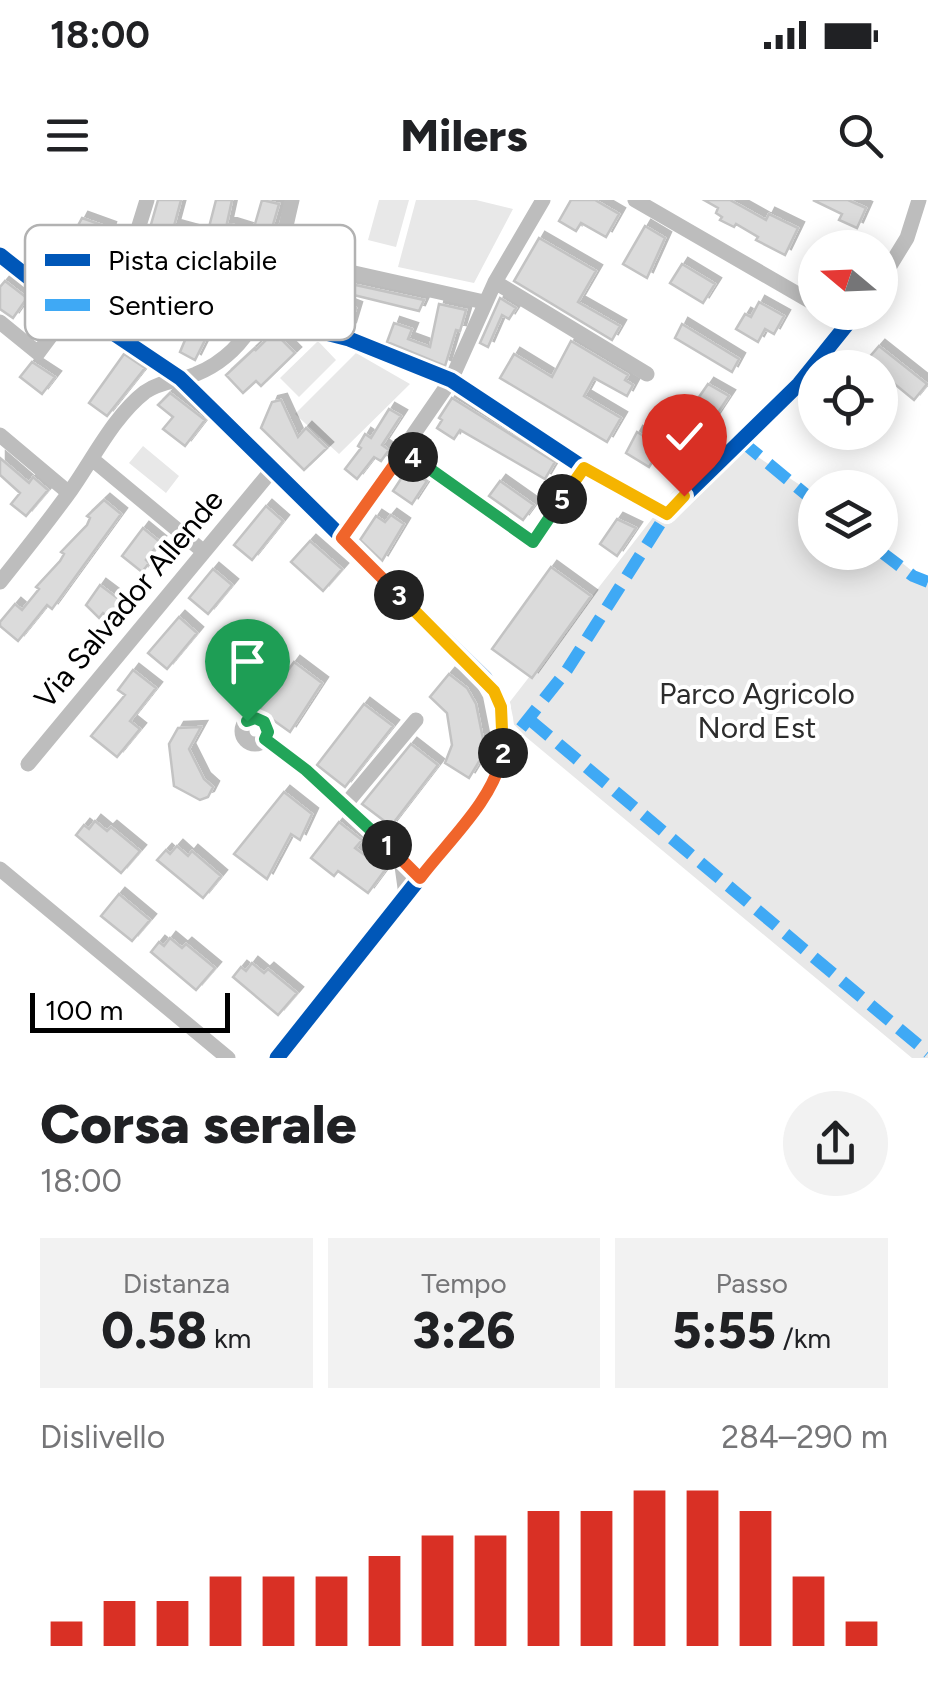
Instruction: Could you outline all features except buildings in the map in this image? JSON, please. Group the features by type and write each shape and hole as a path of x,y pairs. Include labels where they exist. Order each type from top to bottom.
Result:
{"street":[{"path":"138,225 147,200"},
{"path":"286,225 292,200"},
{"path":"342,538 451,380 494,282 544,200"},
{"path":"635,200 798,294"},
{"path":"898,254 908,238 919,200"},
{"path":"0,255 25,275"},
{"path":"355,273 484,302"},
{"path":"494,282 648,374"},
{"path":"0,322 38,352 47,340"},
{"path":"351,340 451,380 584,468 667,514 788,396 842,330"},
{"path":"123,340 180,378 485,678 501,707 505,745 500,770 488,792 277,1058"},
{"path":"0,582 146,392 196,374 242,340"},
{"path":"0,435 69,493"},
{"path":"404,451 533,542 584,468"},
{"path":"92,459 204,552"},
{"name":"Via Salvador Allende","path":"28,764 272,470"},
{"path":"346,805 416,720"},
{"path":"265,739 346,805 420,878"},
{"path":"401,859 406,895"},
{"path":"0,869 228,1058"}],"green space":[{"path":"379,200 409,200 396,247 368,240"},
{"path":"416,200 476,200 513,209 474,283 398,267"},
{"path":"318,341 336,360 299,397 280,378"},
{"path":"356,353 410,384 339,454 295,414"},
{"name":"Parco Agricolo Nord Est","path":"731,439 798,484 798,570 898,570 898,560 928,584 928,1058 912,1058 526,737 502,712 672,493"},
{"path":"143,446 179,476 166,493 129,463"}],"marked path":[{"path":"740,440 798,488"},
{"path":"521,728 567,670 667,513"},
{"path":"898,565 928,582"},
{"path":"530,720 928,1053"}],"cycle path":[{"path":"0,255 25,275"},
{"path":"351,340 451,380 584,468 667,513 799,384 842,330"},
{"path":"123,340 180,378 485,678 503,720 503,749 488,792 277,1058"}],"route":[{"path":"247,721 255,718 264,722 268,732 265,739 306,770 420,878 488,792 500,770 505,745 501,707 485,678 342,538 404,451 533,542 584,468 667,514 684,496"}]}
